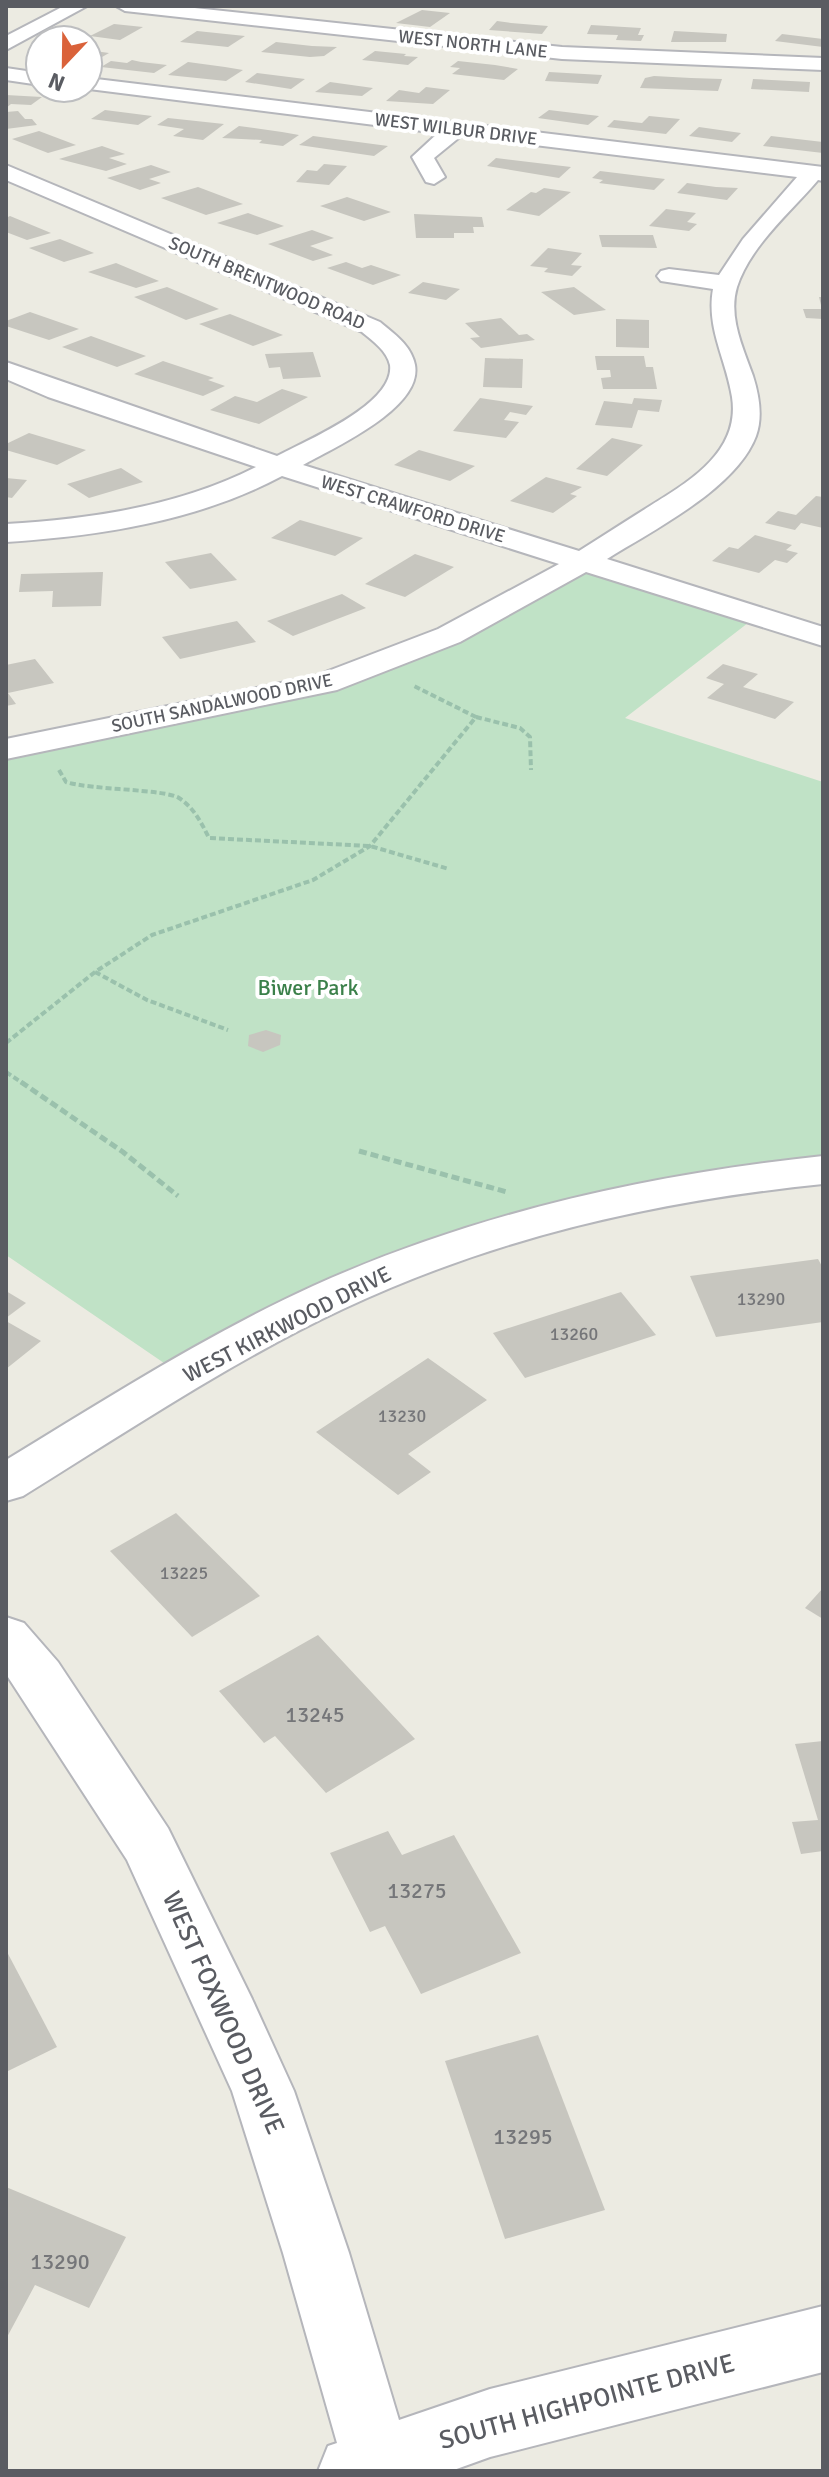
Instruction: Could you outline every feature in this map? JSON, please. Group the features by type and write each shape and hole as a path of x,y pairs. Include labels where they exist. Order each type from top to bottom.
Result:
{"street":[{"path":"6,44 78,6"},
{"name":"WEST NORTH LANE","path":"125,6 562,53 823,64"},
{"path":"323,28 352,9"},
{"name":"WEST WILBUR DRIVE","path":"104,86 818,174"},
{"path":"434,177 423,157 456,129"},
{"name":"SOUTH BRENTWOOD ROAD","path":"6,172 344,314 390,341 400,358 401,377 388,402 359,424 223,493 93,526 6,533"},
{"name":"SOUTH SANDALWOOD DRIVE","path":"6,749 294,691 374,666 441,640 502,611 584,562 702,484 742,436 746,402 724,321 723,292 737,263 818,174"},
{"path":"669,276 727,283"},
{"name":"WEST CRAWFORD DRIVE","path":"6,370 98,406 279,466 823,637"},
{"name":"WEST KIRKWOOD DRIVE","path":"6,1483 183,1376 325,1299 467,1241 633,1196 740,1177 823,1170"},
{"name":"WEST FOXWOOD DRIVE","path":"6,1637 39,1677 148,1845 263,2091 307,2223 370,2468"},
{"name":"SOUTH HIGHPOINTE DRIVE","path":"370,2468 490,2423 823,2339"}],"path":[{"path":"374,666 476,717 520,728 530,737 531,770"},
{"path":"6,1043 95,972 152,935 313,880 370,846 476,717"},
{"path":"41,742 66,782 82,787 176,796 197,814 209,838 370,846 449,869"},
{"path":"95,972 147,1000 228,1030"},
{"path":"6,1072 123,1152 178,1196"},
{"path":"359,1151 573,1210"}],"green space":[{"name":"Biwer Park","path":"584,562 757,616 625,718 823,782 823,1172 545,1217 183,1376 6,1255 6,748 326,683"}],"building":[{"path":"422,10 450,13 430,27 396,23"},
{"path":"497,21 548,26 542,34 489,30"},
{"path":"114,24 143,27 120,40 104,38 104,29"},
{"path":"591,25 641,28 638,35 644,35 641,41 616,40 618,35 587,34"},
{"path":"197,31 245,36 228,47 180,42"},
{"path":"674,31 727,34 726,42 671,42"},
{"path":"782,34 823,39 823,47 775,41"},
{"path":"276,42 337,47 324,56 310,57 261,52"},
{"path":"375,51 418,57 408,65 362,60"},
{"path":"132,60 167,65 154,73 104,67 111,61 127,63"},
{"path":"458,61 518,69 504,80 452,74 460,68 450,67"},
{"path":"188,62 243,70 226,81 168,75"},
{"path":"549,72 602,75 598,84 545,81"},
{"path":"257,73 305,79 291,89 245,82"},
{"path":"645,78 722,79 718,91 640,88"},
{"path":"753,79 810,82 809,92 751,89"},
{"path":"330,82 373,88 362,96 315,92"},
{"path":"426,87 450,90 433,104 386,101 399,90 419,93"},
{"path":"6,95 24,96 24,104 32,104 31,105 11,104 6,108"},
{"path":"105,110 152,116 138,125 91,119"},
{"path":"549,110 599,116 588,125 538,118"},
{"path":"18,111 37,125 6,129 6,112"},
{"path":"649,116 680,119 666,134 607,127 614,120 642,123"},
{"path":"168,118 224,124 203,140 173,136 184,129 157,125"},
{"path":"239,126 299,135 283,146 259,143 262,140 222,138"},
{"path":"699,127 741,133 732,142 689,136"},
{"path":"39,131 76,145 48,153 12,139"},
{"path":"313,136 388,146 374,156 299,145"},
{"path":"771,136 823,142 823,153 763,146"},
{"path":"102,146 125,154 109,158 127,164 106,171 59,159"},
{"path":"496,158 571,167 559,178 487,166"},
{"path":"324,164 347,166 329,185 296,182 307,170 317,171"},
{"path":"151,165 171,172 149,179 161,183 140,190 107,178"},
{"path":"600,171 665,179 654,190 599,183 603,180 592,178"},
{"path":"687,183 738,188 727,200 677,193"},
{"path":"198,187 243,204 206,215 161,198"},
{"path":"544,188 571,192 539,216 506,210 531,192 536,193"},
{"path":"347,197 391,212 364,221 320,206"},
{"path":"666,209 696,213 687,222 697,224 689,231 649,226"},
{"path":"248,213 284,226 257,235 217,223"},
{"path":"414,214 482,217 484,227 473,227 474,233 454,233 454,238 416,238"},
{"path":"10,216 51,233 27,240 6,232 6,218"},
{"path":"312,230 334,238 310,246 333,255 313,261 268,244"},
{"path":"599,235 653,235 657,248 602,247"},
{"path":"60,239 94,253 64,262 29,248"},
{"path":"548,248 582,253 571,265 582,266 572,276 544,272 548,268 530,266"},
{"path":"346,262 362,268 371,265 401,275 373,285 327,268"},
{"path":"116,263 159,281 136,288 88,272"},
{"path":"423,282 460,289 446,300 408,293"},
{"path":"167,287 219,309 186,320 134,297"},
{"path":"574,287 606,310 574,315 541,292"},
{"path":"819,297 823,297 823,319 806,318 803,309 822,309"},
{"path":"30,312 79,329 49,340 6,326 6,321"},
{"path":"230,314 283,335 253,346 199,324"},
{"path":"501,318 519,335 527,334 535,340 481,348 470,338 480,337 465,323"},
{"path":"616,319 649,320 649,348 616,347"},
{"path":"91,336 146,356 117,367 62,347"},
{"path":"313,352 321,377 283,379 280,367 269,368 265,354"},
{"path":"595,356 644,356 646,367 653,367 657,389 603,389 601,378 611,377 610,370 597,370"},
{"path":"485,358 523,359 522,388 483,387"},
{"path":"163,361 214,378 208,380 225,386 203,396 134,374"},
{"path":"282,389 308,397 259,424 210,410 235,396 257,402"},
{"path":"480,398 533,406 526,415 510,412 504,420 519,422 506,438 453,431"},
{"path":"634,398 662,400 659,412 638,410 632,428 595,425 604,401 632,404"},
{"path":"29,433 86,450 57,465 6,450 6,444"},
{"path":"612,438 643,445 607,476 576,469"},
{"path":"419,450 475,466 450,481 394,465"},
{"path":"121,468 143,482 89,498 67,484"},
{"path":"546,477 582,487 570,494 577,496 553,513 510,501"},
{"path":"6,478 27,480 12,498 6,497"},
{"path":"816,496 823,497 823,528 801,523 795,530 765,523 778,511 796,515"},
{"path":"300,520 363,538 335,556 271,538"},
{"path":"755,535 792,545 786,550 798,553 787,563 775,560 759,573 712,561 729,547 738,549"},
{"path":"211,553 237,580 190,589 165,562"},
{"path":"415,554 454,567 405,597 365,584"},
{"path":"103,572 101,606 52,607 53,591 19,592 21,574"},
{"path":"342,594 366,608 293,636 267,621"},
{"path":"237,621 256,642 180,659 162,637"},
{"path":"35,659 54,683 8,693 16,704 6,706 6,665"},
{"path":"723,664 758,674 743,687 794,702 775,719 707,698 724,684 706,678"},
{"path":"266,1030 281,1035 280,1045 263,1052 248,1046 249,1035"},
{"path":"818,1259 823,1268 823,1322 716,1337 690,1276"},
{"path":"6,1291 26,1303 6,1318"},
{"path":"621,1292 656,1335 525,1378 493,1333"},
{"path":"6,1321 41,1341 6,1369"},
{"path":"428,1358 487,1400 408,1454 431,1472 398,1495 316,1432"},
{"path":"176,1513 260,1596 192,1637 110,1551"},
{"path":"823,1588 823,1619 805,1608"},
{"path":"318,1635 415,1739 326,1793 275,1736 264,1743 219,1691"},
{"path":"823,1741 823,1851 801,1854 792,1822 818,1820 795,1744"},
{"path":"388,1831 402,1855 454,1835 521,1953 421,1994 385,1926 370,1932 330,1853"},
{"path":"6,1950 57,2047 6,2072"},
{"path":"538,2035 605,2210 505,2239 445,2061"},
{"path":"6,2187 126,2237 89,2308 35,2285 6,2339"}]}
